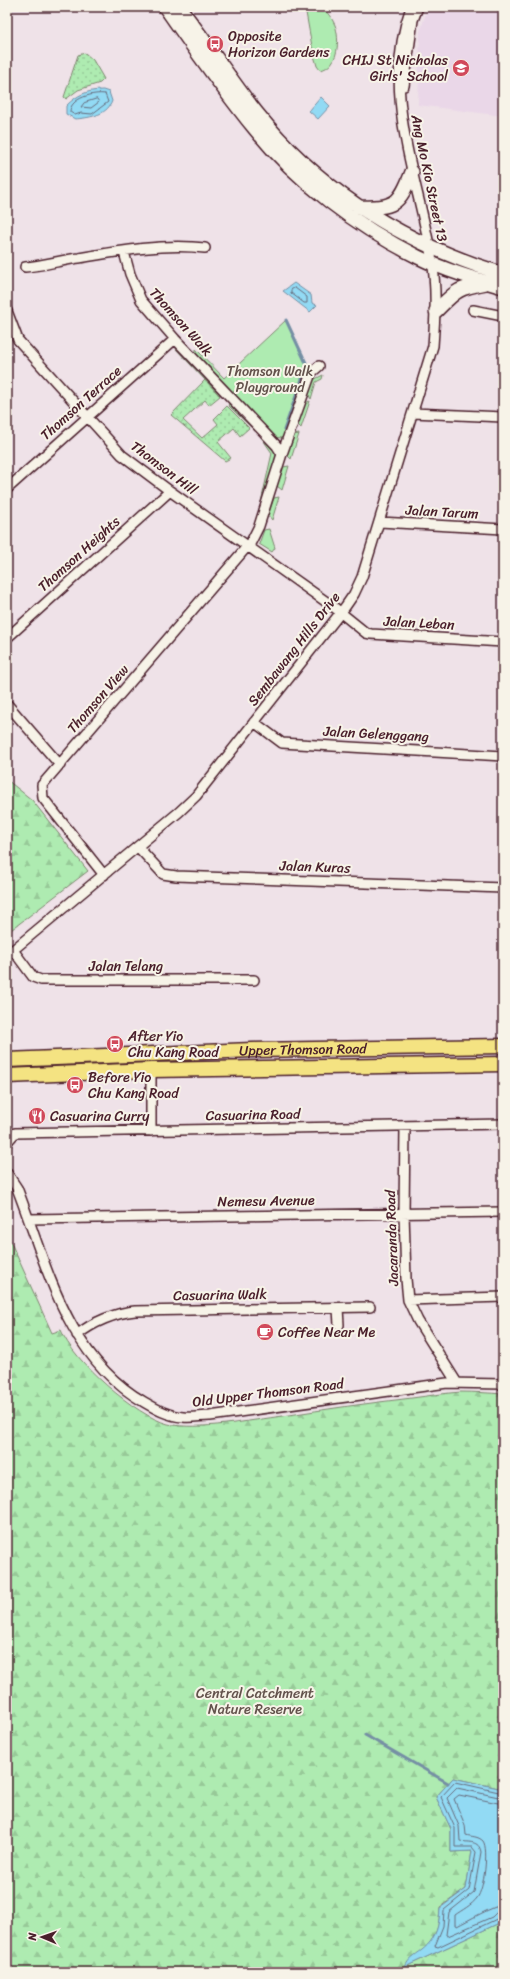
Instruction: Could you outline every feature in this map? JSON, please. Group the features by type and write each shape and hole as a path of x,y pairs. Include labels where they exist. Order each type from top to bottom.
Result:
{"main road":[{"path":"165,7 255,129 294,170 323,195 371,230 418,257 488,283 503,287"},
{"path":"179,7 246,100 282,141 324,179 358,207 397,231 430,247 503,274"},
{"path":"358,207 383,208 398,201 405,190 412,172"},
{"path":"436,311 456,291 465,287 488,283"},
{"name":"Upper Thomson Road","path":"11,1057 252,1050 503,1046"},
{"path":"252,1050 261,1054 262,1059 261,1064 252,1069"},
{"name":"Upper Thomson Road","path":"7,1076 151,1070 503,1064"}],"street":[{"name":"Ang Mo Kio Street 13","path":"411,7 407,18 399,62 398,93 412,172 430,247 432,263"},
{"name":"Ang Mo Kio Street 13","path":"400,98 403,94 407,55 413,20 418,7"},
{"path":"25,268 79,258 152,248 184,246 204,248"},
{"name":"Thomson Walk","path":"124,252 130,274 140,300 277,446 282,454"},
{"name":"Sembawang Hills Drive","path":"10,953 138,847 196,796 354,594 362,577 380,522 433,346 436,311 432,263"},
{"path":"473,310 503,316"},
{"name":"Thomson Hill","path":"7,311 10,332 122,455 247,547 341,612"},
{"name":"Thomson Terrace","path":"7,490 175,339"},
{"path":"247,547 259,526 282,454 311,373 319,366"},
{"path":"413,413 503,417"},
{"name":"Thomson Heights","path":"7,638 170,491"},
{"name":"Jalan Tarum","path":"380,522 503,529"},
{"name":"Thomson View","path":"104,875 43,798 42,785 247,547"},
{"name":"Jalan Leban","path":"341,612 366,633 371,634 503,642"},
{"path":"7,704 60,765"},
{"name":"Jalan Gelenggang","path":"254,722 282,742 503,756"},
{"name":"Jalan Kuras","path":"138,847 163,874 503,888"},
{"name":"Jalan Telang","path":"10,953 33,977 41,980 254,980"},
{"path":"151,1070 151,1131"},
{"name":"Casuarina Road","path":"7,1142 15,1133 503,1124"},
{"name":"Jacaranda Road","path":"405,1127 404,1213 408,1300 418,1321 457,1383"},
{"name":"Old Upper Thomson Road","path":"7,1172 17,1188 30,1219 57,1298 77,1335 104,1370 126,1392 164,1413 182,1417 230,1414 457,1383 503,1384"},
{"name":"Nemesu Avenue","path":"30,1219 503,1212"},
{"path":"408,1300 503,1297"},
{"name":"Casuarina Walk","path":"77,1335 84,1329 122,1312 370,1307"},
{"path":"338,1308 339,1325"}],"shaded area":[{"name":"CHIJ St Nicholas Girls' School","path":"428,7 503,7 503,116 418,105 420,32"}],"green space":[{"path":"305,7 322,7 328,13 337,31 337,45 334,58 331,64 320,70 317,66 313,52"},
{"path":"85,53 93,60 104,79 100,83 78,90 66,99 64,97 78,55"},
{"name":"Thomson Walk Playground","path":"286,320 311,373 284,435 281,438 274,437 196,357 196,349 224,378"},
{"path":"179,346 222,393 219,395 176,349"},
{"path":"323,375 322,379 316,382 311,399 308,394 313,380"},
{"path":"205,380 220,396 209,405 205,400 183,420 202,438 218,424 214,419 227,406 249,428 240,436 234,428 218,442 231,458 225,461 171,415"},
{"path":"234,399 258,428 255,431 228,405"},
{"path":"310,401 301,428 297,424 305,403"},
{"path":"299,434 291,459 287,455 293,435"},
{"path":"266,436 276,451 276,462 267,500 261,502 272,453 261,437"},
{"path":"289,466 282,490 277,486 283,467"},
{"path":"279,497 272,520 268,515 274,498"},
{"path":"269,529 275,548 272,552 259,544 264,530"},
{"path":"7,780 32,800 88,871 7,933"},
{"name":"Central Catchment Nature Reserve","path":"7,1234 52,1333 61,1330 78,1357 107,1386 123,1399 155,1419 168,1424 180,1426 209,1426 455,1392 503,1394 503,1789 453,1778 436,1797 451,1829 451,1852 472,1851 466,1889 440,1907 437,1928 431,1942 405,1967 497,1924 503,1919 503,1972 7,1972"}],"water":[{"path":"103,90 109,92 112,101 106,110 91,117 75,119 66,114 66,106 78,96 87,92"},
{"path":"321,97 330,106 318,119 309,111"},
{"path":"294,283 311,295 312,303 317,305 310,312 283,291"},
{"path":"453,1778 503,1789 503,1919 497,1924 405,1967 410,1959 422,1950 434,1936 438,1926 440,1908 466,1889 472,1851 451,1852 451,1829 436,1797"}],"waterway":[{"path":"284,430 307,365 286,320"},
{"path":"365,1735 448,1783"}],"place":[{"name":"Opposite Horizon Gardens","path":"215,44"},
{"name":"CHIJ St Nicholas Girls' School","path":"461,68"},
{"name":"After Yio Chu Kang Road","path":"115,1044"},
{"name":"Before Yio Chu Kang Road","path":"75,1085"},
{"name":"Casuarina Curry","path":"37,1116"},
{"name":"Coffee Near Me","path":"265,1332"}]}
